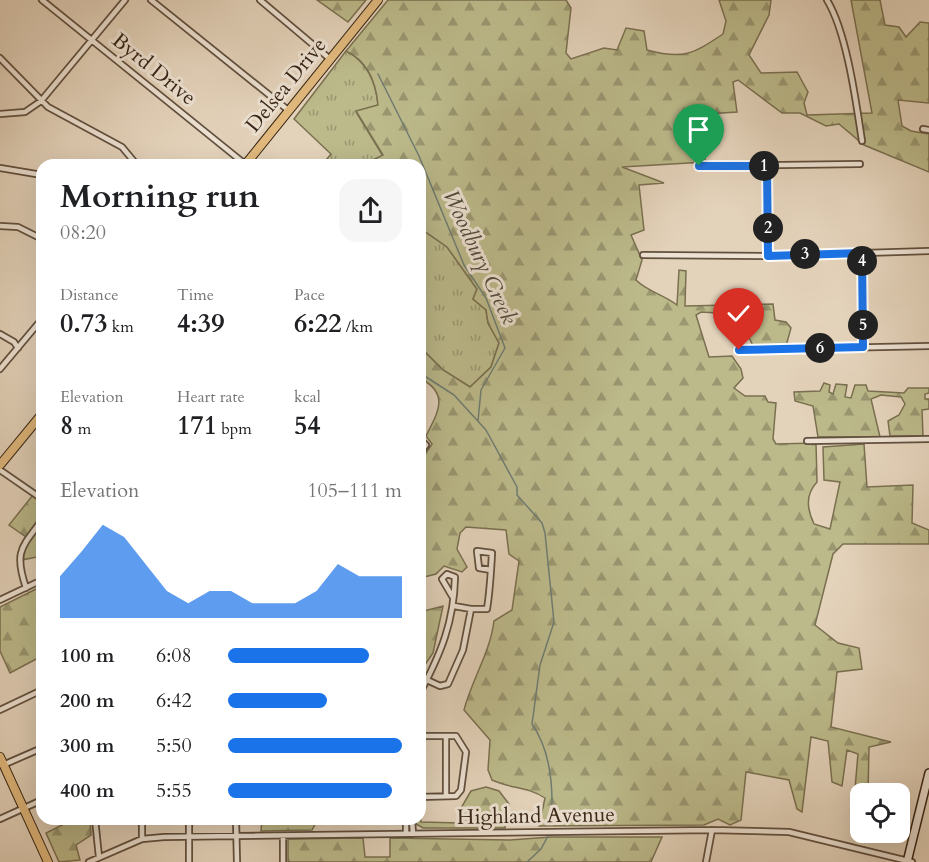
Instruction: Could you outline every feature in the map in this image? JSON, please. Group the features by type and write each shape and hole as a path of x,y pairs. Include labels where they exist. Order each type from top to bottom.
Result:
{"main road":[{"name":"Delsea Drive","path":"250,159 378,0"},
{"path":"0,465 36,421"},
{"path":"0,757 48,862"}],"street":[{"name":"Byrd Drive","path":"42,0 238,159"},
{"path":"0,114 25,111 41,101 125,0"},
{"path":"151,0 288,110"},
{"path":"260,0 330,59"},
{"path":"827,0 837,22 857,106 862,141"},
{"path":"0,58 41,101 122,147 132,159"},
{"path":"923,129 929,130"},
{"path":"699,166 860,164"},
{"path":"767,166 768,256"},
{"path":"0,168 36,174"},
{"path":"0,226 18,227 36,236"},
{"path":"643,255 768,256 929,251"},
{"path":"862,253 863,347"},
{"path":"0,369 36,326"},
{"path":"0,334 14,342 18,348"},
{"path":"739,350 929,346"},
{"path":"807,441 929,439"},
{"path":"0,470 36,495"},
{"path":"26,588 19,566 19,551 36,528"},
{"path":"454,606 487,609 491,570 492,553 477,551 479,568 491,570"},
{"path":"0,600 36,583"},
{"path":"452,596 454,606 442,651 427,680 440,686 448,684 464,650 471,609"},
{"path":"0,710 36,693"},
{"path":"426,736 456,736 466,752 461,790 456,796 426,797"},
{"path":"446,736 446,796"},
{"path":"2,765 36,751"},
{"path":"909,862 929,773"},
{"path":"0,819 36,803"},
{"path":"96,825 99,857"},
{"path":"142,825 142,839"},
{"path":"189,825 189,862"},
{"path":"236,825 237,862"},
{"path":"406,825 406,834"},
{"path":"412,825 413,834"},
{"path":"706,862 712,830"},
{"name":"Highland Avenue","path":"89,862 142,839 189,836 712,830 789,832 909,862"},
{"path":"283,836 284,862"}],"green space":[{"path":"317,0 366,0 348,22"},
{"path":"388,0 566,0 571,8 566,53 571,59 604,48 617,50 626,28 644,31 647,50 670,55 687,53 723,34 726,21 719,0 771,0 769,15 749,55 761,73 797,72 808,92 804,103 807,115 872,113 851,0 880,0 885,25 899,27 906,37 920,22 929,23 929,103 898,100 902,126 911,131 929,134 929,172 864,145 839,124 826,126 800,113 782,113 738,80 733,82 737,112 706,114 705,162 622,167 664,183 639,185 644,230 631,235 642,260 636,280 677,305 679,270 686,271 685,306 773,304 775,320 786,322 791,328 786,346 753,346 748,335 754,320 751,315 701,312 696,315 709,357 732,356 741,369 743,378 734,388 745,396 765,396 768,402 776,403 773,439 776,444 816,443 817,482 810,492 808,502 814,524 830,529 840,482 824,480 823,447 864,444 867,487 913,485 912,523 929,530 929,544 843,544 833,554 815,625 838,643 859,648 862,669 837,672 831,727 891,742 869,747 868,783 855,783 858,754 847,750 842,786 832,782 828,741 811,737 802,812 797,809 789,780 746,772 741,820 730,825 718,819 704,825 539,826 545,798 532,791 492,780 488,770 490,740 464,710 489,644 494,621 512,610 519,561 509,554 506,530 466,527 460,533 457,549 467,567 462,572 444,566 436,574 426,576 426,453 432,444 426,436 439,404 435,390 426,382 426,353 443,370 470,387 491,367 499,343 488,323 486,310 473,299 477,289 447,247 426,232 426,159 375,159 383,155 356,111 378,105 377,96 373,80 365,66 346,51"},
{"path":"346,51 360,61 373,81 378,105 356,112 383,156 375,159 327,159 331,154 294,119"},
{"path":"426,232 447,247 477,289 473,299 486,310 488,323 499,343 491,367 470,387 443,370 426,353"},
{"path":"824,383 830,385 829,392 833,394 836,384 847,385 845,397 851,398 855,385 866,385 868,391 904,393 908,388 929,388 925,399 929,399 929,409 922,410 923,436 890,436 888,421 899,415 905,404 901,397 881,395 871,399 880,437 818,437 813,406 795,401 794,392 820,391"},
{"path":"33,495 36,497 36,523 26,537 9,525"},
{"path":"36,530 36,557 22,560 24,547"},
{"path":"36,589 36,659 10,673 0,651 0,607"},
{"path":"443,606 433,653 426,663 426,610"},
{"path":"486,787 499,791 509,804 505,828 423,828 418,825 426,825 426,822 460,823 461,808 471,791"},
{"path":"62,825 90,825 91,835 76,845 80,860 59,862 46,833"},
{"path":"262,825 315,825 312,830 261,831"},
{"path":"551,837 662,837 651,862 288,862 288,839 363,838 365,857 390,857 390,838 510,840"}],"waterway":[{"name":"Woodbury Creek","path":"378,74 420,159"},
{"name":"Woodbury Creek","path":"426,173 464,265 486,298 505,348 481,390 478,421"},
{"name":"Woodbury Creek","path":"426,377 454,395 486,430 517,487 517,495 542,523 545,533 554,622 540,665 532,724 542,742 550,771 552,802 548,825"},
{"name":"Woodbury Creek","path":"527,862 541,849 548,836"}],"route":[{"path":"699,166 767,166 768,256 862,253 863,347 739,350"}]}
